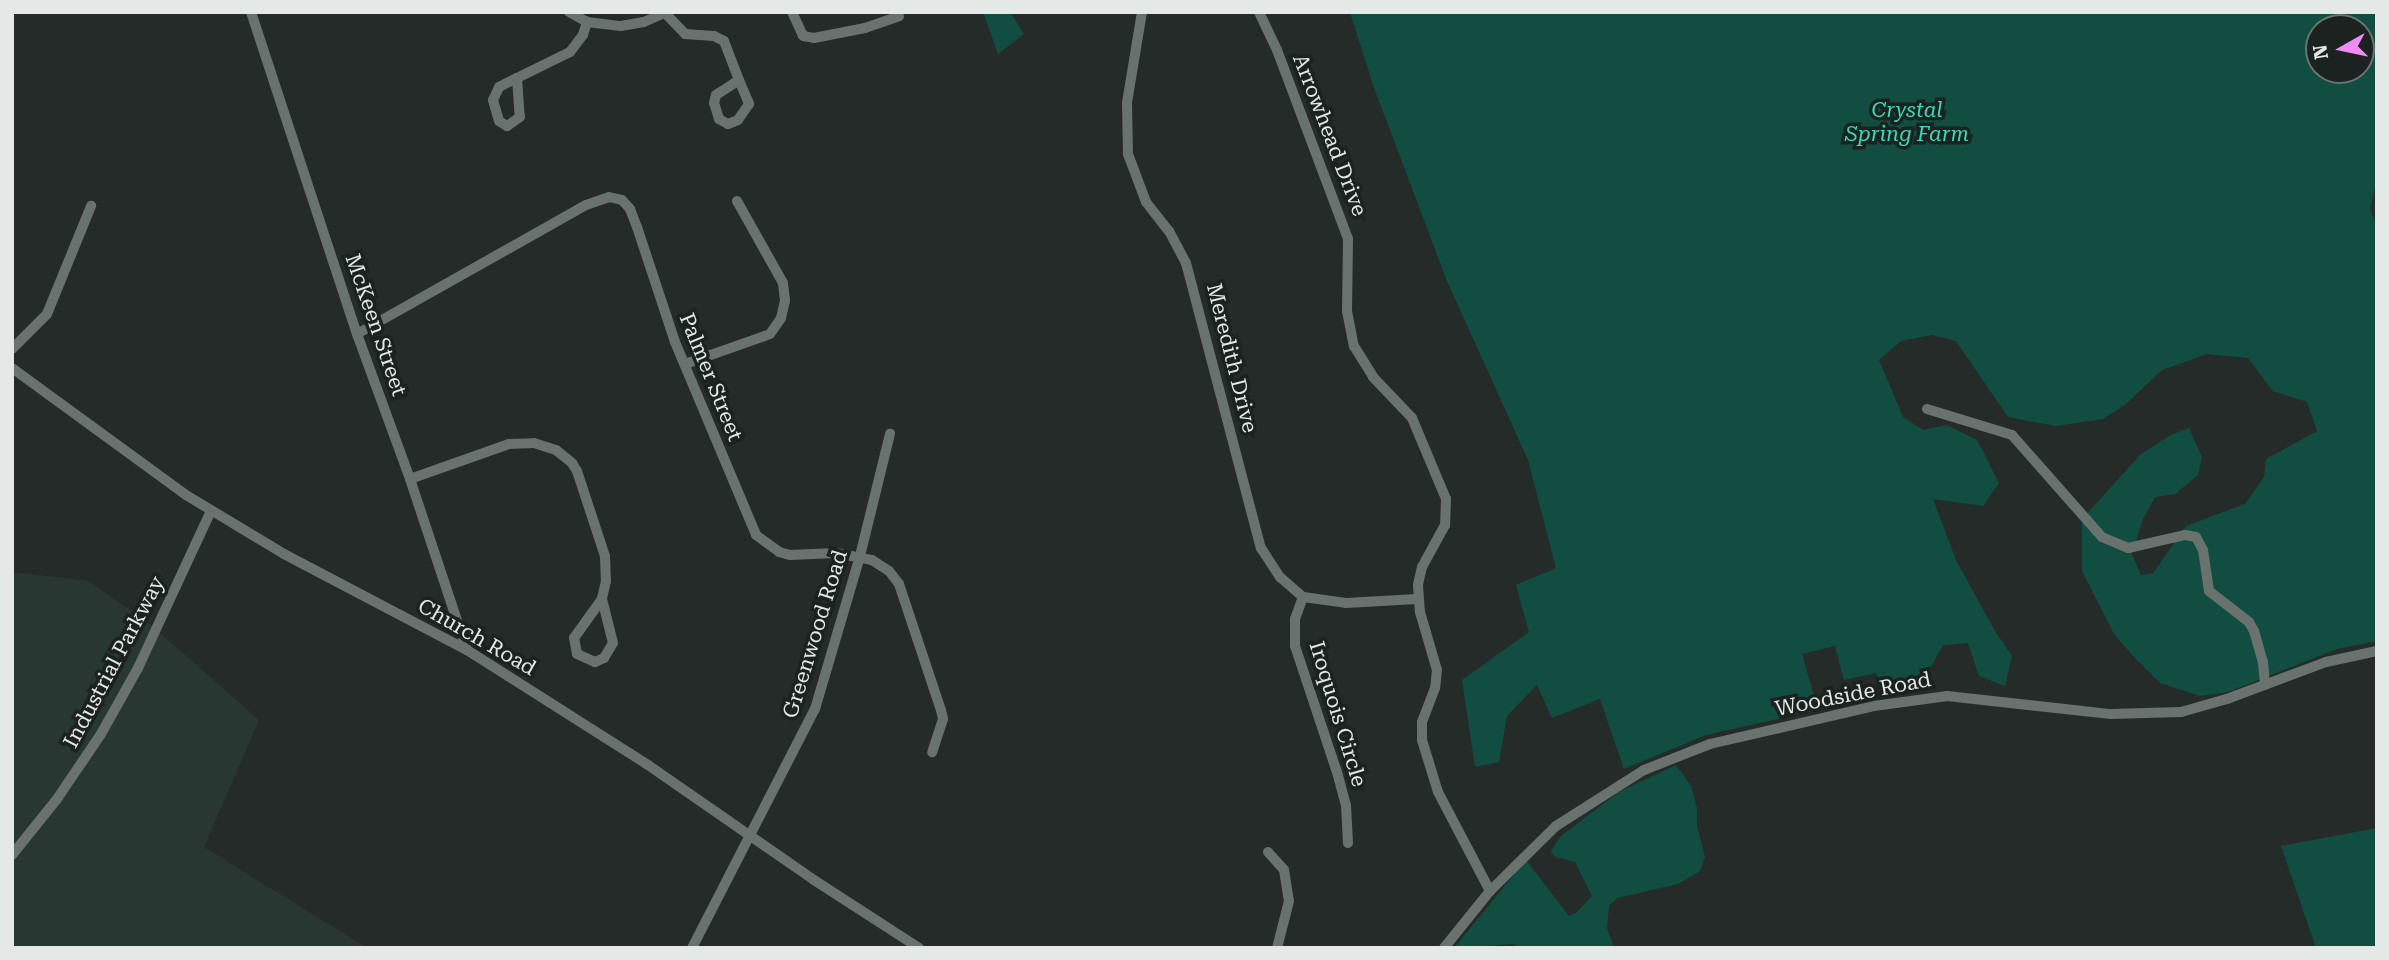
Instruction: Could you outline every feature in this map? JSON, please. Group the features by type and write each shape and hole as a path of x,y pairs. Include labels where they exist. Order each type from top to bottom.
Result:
{"street":[{"name":"McKeen Street","path":"251,12 357,334 410,479 467,650"},
{"path":"569,12 587,22 634,25 665,13 685,34 714,36 724,41 739,80"},
{"path":"792,12 803,36 814,38 865,28 899,16"},
{"name":"Meredith Drive","path":"1142,12 1125,120 1132,171 1146,202 1169,231 1186,263 1261,548 1280,577 1303,597"},
{"name":"Arrowhead Drive","path":"1259,12 1277,50 1348,239 1347,311 1354,346 1373,377 1412,418 1446,499 1445,525 1422,567 1417,599 1437,670 1435,688 1422,722 1425,758 1454,824 1490,891"},
{"path":"517,78 570,52 583,35 587,22"},
{"name":"Palmer Street","path":"357,334 586,205 609,197 622,200 630,209 685,364 757,536 779,552 790,555 836,553 860,556 889,571 903,594 942,710 943,719 932,752"},
{"path":"685,364 770,334 781,318 785,300 783,283 737,201"},
{"path":"12,349 47,314 91,206"},
{"name":"Church Road","path":"12,368 211,511 284,554 467,650 648,765 917,947"},
{"path":"1927,409 2012,435 2102,537 2128,548 2185,535 2196,537 2203,550 2209,591 2249,621 2254,631 2263,662 2265,685"},
{"name":"Greenwood Road","path":"692,948 748,834 815,709 860,556 890,434"},
{"path":"410,479 509,444 534,443 556,450 572,463 577,471 605,555 606,581 602,599 574,638 578,654 595,662 604,658 613,643 602,599"},
{"name":"Industrial Parkway","path":"12,855 57,799 101,734 138,668 211,511"},
{"path":"1303,597 1346,603 1417,599"},
{"name":"Iroquois Circle","path":"1303,597 1295,619 1295,646 1346,805 1348,843"},
{"name":"Woodside Road","path":"1444,948 1490,891 1539,841 1574,813 1644,770 1710,744 1861,708 1923,698 1971,696 2111,714 2158,715 2204,706 2326,662 2377,651"},
{"path":"1268,852 1284,870 1289,901 1276,948"}],"shaded area":[{"path":"12,572 89,581 152,626 259,720 204,847 367,948 12,948"}],"green space":[{"path":"983,12 1010,12 1024,34 998,54"},
{"name":"Crystal Spring Farm","path":"1350,12 2377,12 2377,181 2370,208 2377,227 2377,641 2337,649 2228,692 2200,696 2160,683 2135,658 2114,634 2082,571 2082,519 2141,454 2173,434 2189,428 2202,457 2198,475 2175,494 2155,497 2143,519 2132,554 2141,575 2153,573 2186,526 2245,504 2264,477 2266,459 2317,431 2307,402 2273,391 2248,358 2207,354 2162,370 2126,404 2103,419 2056,426 2008,417 1956,341 1932,335 1901,341 1879,360 1903,417 1923,430 1947,425 1977,440 1999,483 1983,506 1933,499 1956,560 2012,656 2005,686 1979,676 1968,643 1943,645 1929,670 1932,688 1885,693 1876,673 1844,680 1835,646 1802,654 1818,710 1706,735 1624,769 1600,699 1552,718 1537,685 1507,716 1499,762 1475,767 1462,680 1529,632 1516,585 1556,568 1528,460 1447,281 1373,85"},
{"path":"1676,765 1691,786 1705,857 1700,871 1678,884 1617,898 1609,906 1607,928 1614,948 1519,948 1514,944 1454,948 1526,860 1569,916 1576,913 1592,896 1575,862 1556,857 1550,852 1561,836 1619,792"},
{"path":"2377,828 2377,948 2316,948 2281,846"}]}
